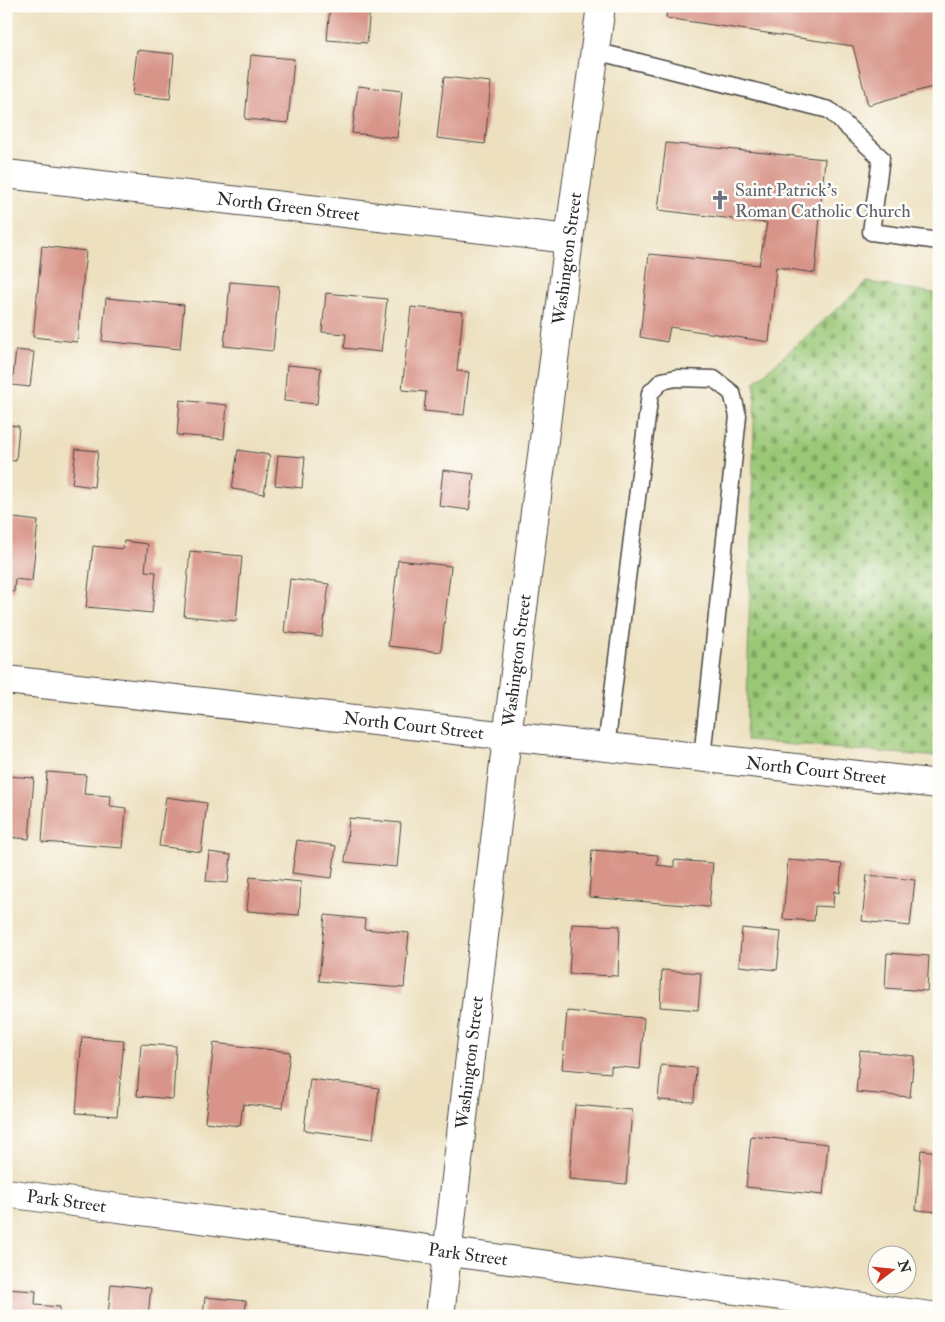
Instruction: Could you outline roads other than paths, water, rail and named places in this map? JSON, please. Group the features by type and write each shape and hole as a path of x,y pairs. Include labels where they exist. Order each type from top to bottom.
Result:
{"street":[{"name":"Washington Street","path":"440,1316 508,737 569,239 600,6"},
{"name":"North Green Street","path":"6,174 569,239"},
{"name":"North Court Street","path":"6,680 939,784"},
{"name":"Park Street","path":"6,1193 931,1316"}],"lane":[{"path":"595,52 829,110 881,158 871,232 939,241"},
{"path":"606,748 650,393 662,381 676,378 714,379 732,393 738,416 702,758"}],"place":[{"name":"Saint Patrick's Roman Catholic Church","path":"720,200"}]}
